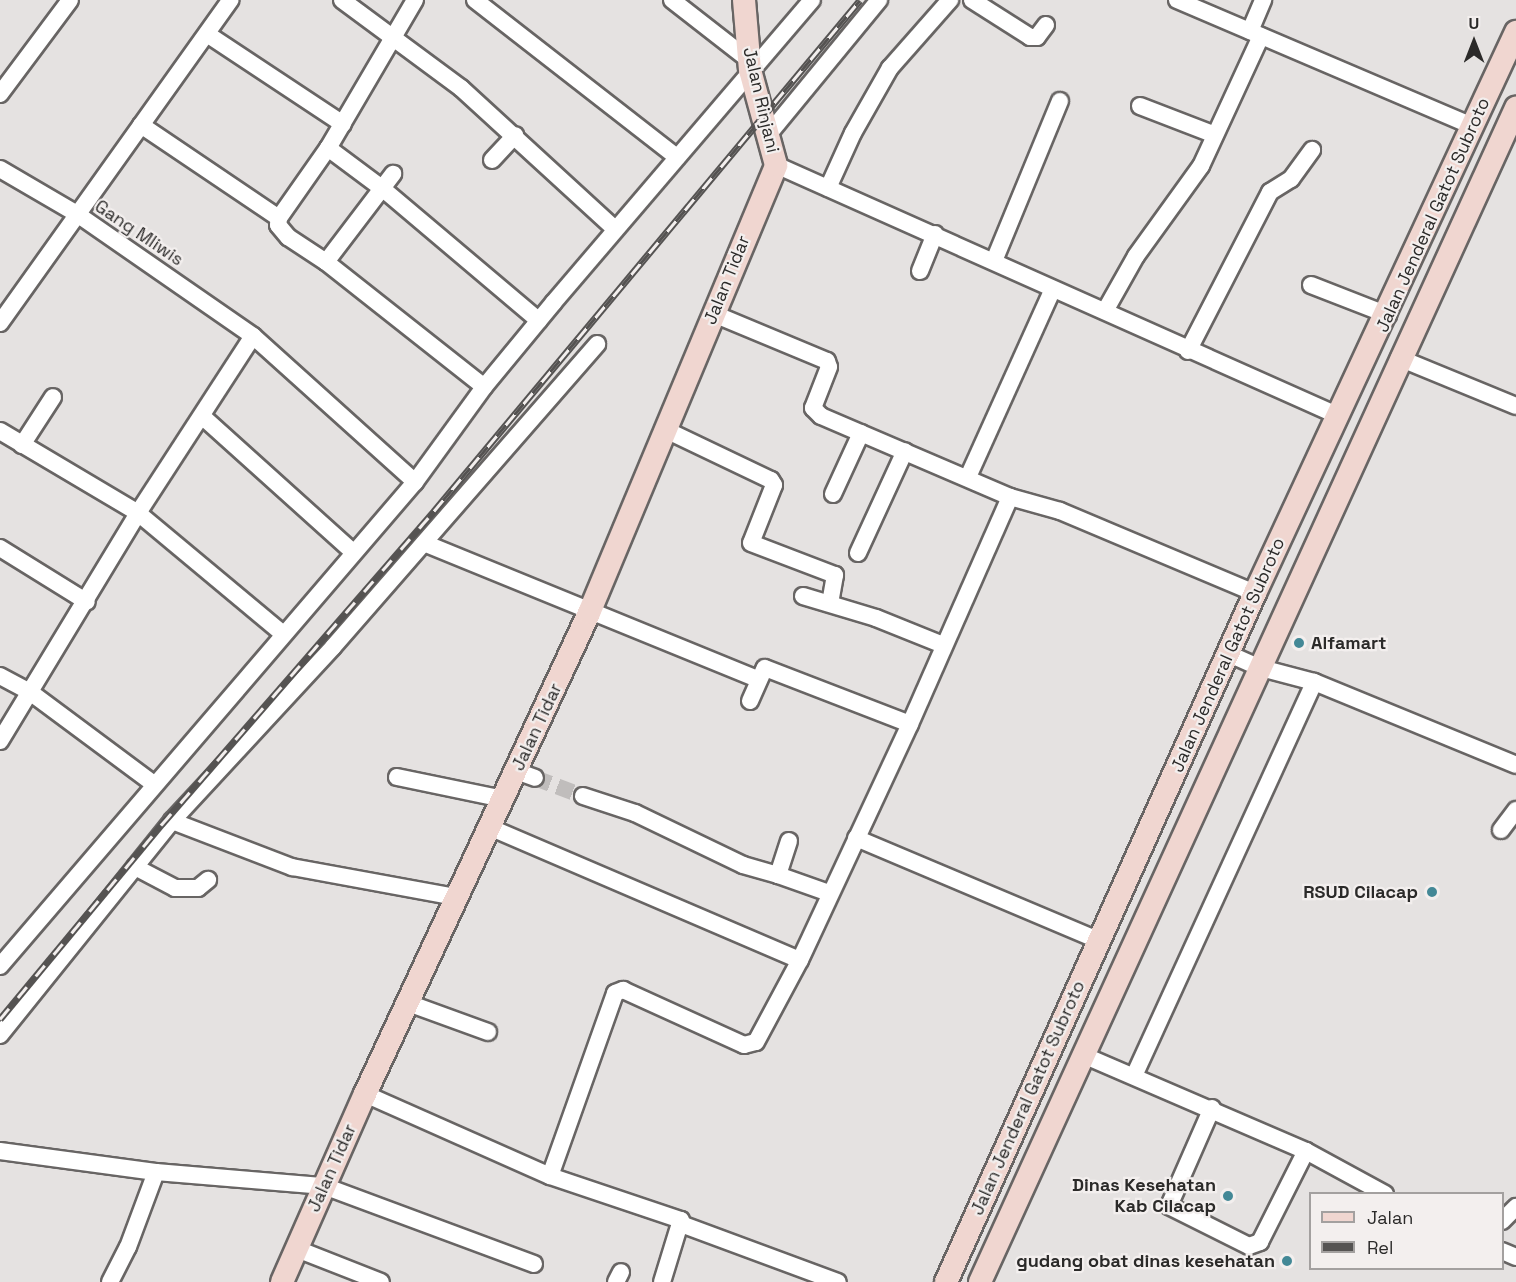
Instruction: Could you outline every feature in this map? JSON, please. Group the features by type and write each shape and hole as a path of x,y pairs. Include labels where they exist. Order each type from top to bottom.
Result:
{"main road":[{"name":"Jalan Rinjani","path":"744,0 750,65 776,165"},
{"name":"Jalan Jenderal Gatot Subroto","path":"946,1282 1051,1042 1255,593 1388,315 1516,32"},
{"name":"Jalan Jenderal Gatot Subroto","path":"980,1282 1261,668 1399,358 1514,120"},
{"name":"Jalan Tidar","path":"282,1282 365,1094 489,827 503,799 526,775 589,613 776,165"},
{"path":"1051,1042 1083,1055"}],"street":[{"path":"0,94 70,0"},
{"path":"0,323 230,0"},
{"path":"342,0 445,75 515,135 615,229"},
{"path":"279,218 343,124 415,0"},
{"path":"475,0 677,157"},
{"path":"672,0 750,65"},
{"path":"0,966 282,633 415,482 484,387 677,157 750,65 812,0"},
{"path":"768,135 879,0"},
{"path":"828,188 853,133 890,68 950,0"},
{"path":"972,0 1030,36 1037,37 1046,25"},
{"path":"1177,0 1473,126"},
{"path":"1105,311 1136,256 1201,166 1256,34 1263,0"},
{"path":"207,33 343,124"},
{"path":"994,261 1060,101"},
{"path":"1140,106 1215,135"},
{"path":"141,125 279,218 284,233 326,262 484,387"},
{"path":"492,160 515,135"},
{"path":"328,148 383,189 539,321"},
{"path":"1188,351 1270,192 1291,179 1312,150"},
{"path":"776,165 935,234 1188,351 1339,416"},
{"name":"Gang Mliwis","path":"0,169 77,214 253,336 415,482"},
{"path":"326,262 393,174"},
{"path":"920,271 935,234"},
{"path":"1311,285 1388,315"},
{"path":"969,477 1053,289"},
{"path":"714,314 827,362 829,367 813,409 861,433 969,477 1010,497 1060,511 1255,593"},
{"path":"0,741 87,602 138,513 203,417 253,336"},
{"path":"0,1035 172,821 225,768 597,344"},
{"path":"1399,358 1516,406"},
{"path":"22,445 53,397"},
{"path":"203,417 353,552"},
{"path":"666,430 771,480 774,485 751,543 835,575 830,603"},
{"path":"0,431 138,513 282,633"},
{"path":"833,494 861,433"},
{"path":"858,553 905,451"},
{"path":"550,1176 615,993 624,990 734,1042 752,1045 800,960 829,893 910,724 1010,497"},
{"path":"424,543 589,613 758,679"},
{"path":"0,548 87,602"},
{"path":"802,596 830,603 943,645"},
{"path":"1229,654 1261,668 1314,682 1516,765"},
{"path":"750,701 763,670 769,669 910,724"},
{"path":"0,676 30,692 154,784"},
{"path":"1134,1076 1314,682"},
{"path":"397,777 503,799"},
{"path":"583,796 635,813 743,865 829,893"},
{"path":"1502,830 1516,810"},
{"path":"172,821 292,867 456,897"},
{"path":"489,827 800,960"},
{"path":"856,838 1097,940"},
{"path":"778,875 789,841"},
{"path":"135,867 175,888 198,888 208,880"},
{"path":"408,1003 488,1032"},
{"path":"1083,1055 1212,1108 1306,1151 1381,1192"},
{"path":"365,1094 550,1176 680,1219 681,1224 662,1282"},
{"path":"1212,1108 1169,1206 1249,1246 1260,1242 1306,1151"},
{"path":"0,1151 156,1172 324,1186 534,1264"},
{"path":"110,1282 156,1172"},
{"path":"1504,1220 1516,1207"},
{"path":"681,1224 838,1282"},
{"path":"297,1249 381,1282"}],"tunnel":[{"path":"535,778 583,796"}],"railway":[{"path":"0,1019 162,824 434,511 860,0"}],"place":[{"name":"Alfamart","path":"1299,643"},
{"name":"RSUD Cilacap","path":"1432,892"},
{"name":"Dinas Kesehatan Kab Cilacap","path":"1228,1196"},
{"name":"gudang obat dinas kesehatan","path":"1287,1261"}]}
